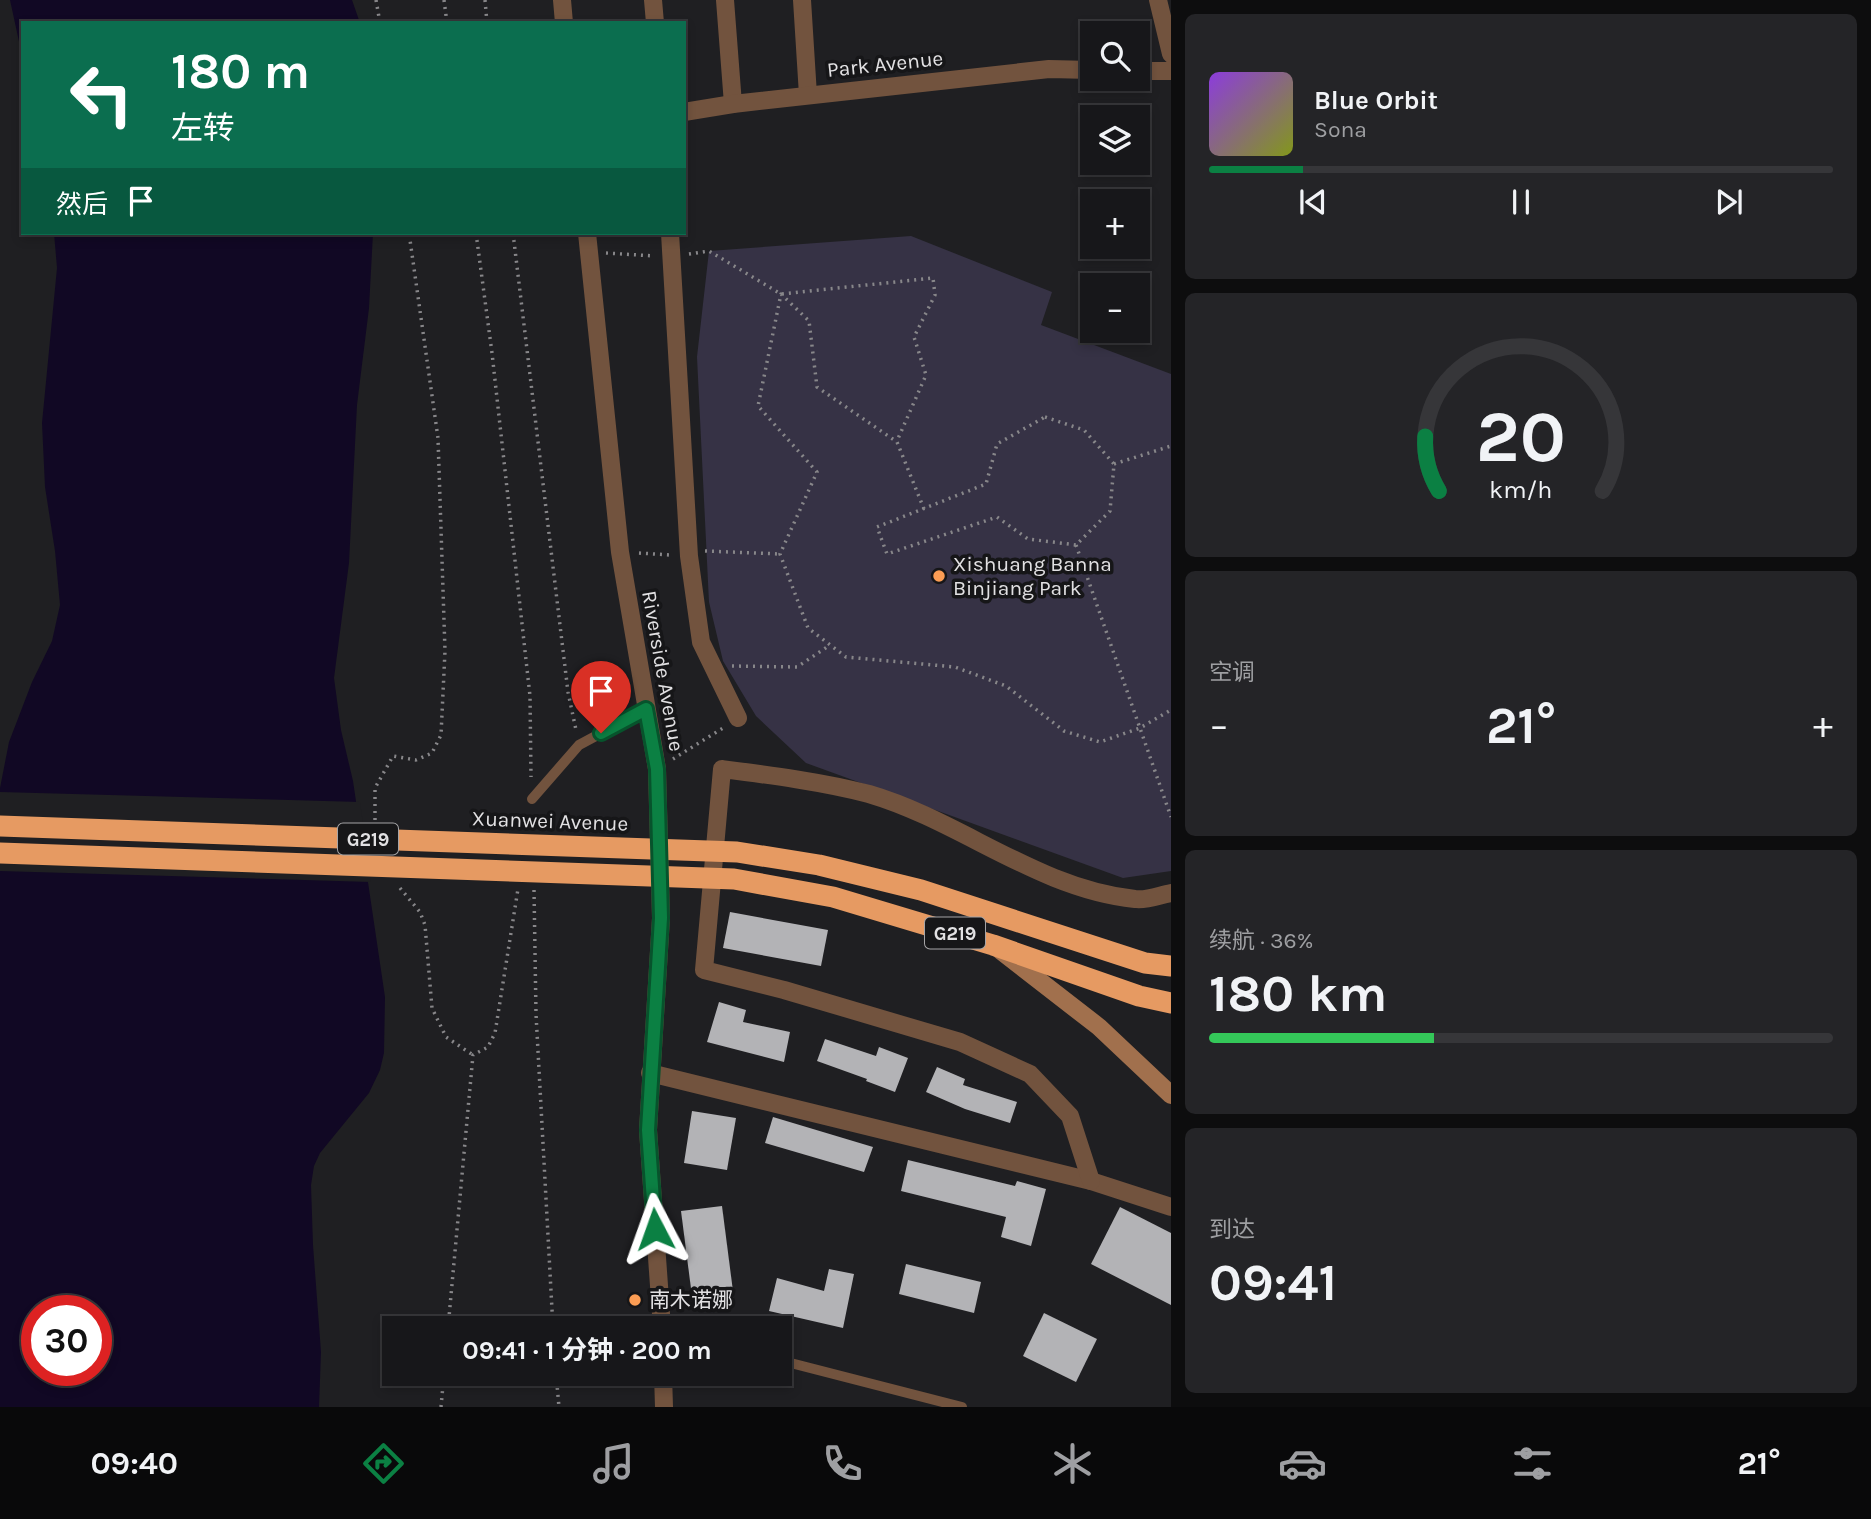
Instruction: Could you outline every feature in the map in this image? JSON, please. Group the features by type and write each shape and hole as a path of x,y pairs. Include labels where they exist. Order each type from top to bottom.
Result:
{"highway":[{"name":"Xuanwei Avenue","path":"0,826 737,852 819,865 921,890 1136,960 1169,966"},
{"name":"G219","path":"0,853 734,879 833,897 993,945 1139,996 1171,1003"}],"main road":[{"path":"993,945 1100,1027 1171,1095"}],"street":[{"path":"562,0 565,21"},
{"path":"653,0 655,21"},
{"path":"725,0 733,104"},
{"path":"802,0 808,95"},
{"path":"1158,0 1171,54"},
{"name":"Park Avenue","path":"686,112 808,95 1049,69 1080,70"},
{"path":"1150,71 1171,71"},
{"name":"Riverside Avenue","path":"587,235 620,552 657,769 661,918 648,1130 661,1316"},
{"path":"670,235 689,556 701,642 738,718"},
{"path":"1091,1181 1070,1116 1030,1074 960,1042 784,990 704,970 722,769 869,794 949,826 1067,884 1137,900 1171,893"},
{"path":"650,1073 1091,1181 1171,1207"},
{"path":"663,1386 664,1407"}],"lane":[{"path":"532,799 579,745 646,709"},
{"path":"792,1363 962,1407"}],"path":[{"path":"376,0 380,21"},
{"path":"444,0 447,21"},
{"path":"485,0 487,21"},
{"path":"375,825 375,788 393,756 416,760 432,753 441,735 445,651 438,438 409,235"},
{"path":"475,235 492,353 530,696 532,799"},
{"path":"513,235 568,692 579,745"},
{"path":"589,252 672,257 709,251 781,294 808,321 817,387 897,442 924,509"},
{"path":"781,294 933,278 935,295 914,337 926,375 897,442"},
{"path":"781,294 758,406 817,472 780,554 808,628 846,657 955,667 1006,686 1064,731 1100,742 1140,728 1171,710"},
{"path":"1045,417 1084,430 1114,464 1110,511 1076,545 1028,539 997,517 887,554 877,527 986,484 998,444 1045,417"},
{"path":"1114,464 1171,446"},
{"path":"1076,545 1171,817"},
{"path":"620,552 689,556 707,551 780,554"},
{"path":"713,665 797,667 830,644"},
{"path":"657,769 738,718"},
{"path":"533,879 537,1027 552,1316"},
{"path":"395,881 420,912 425,925 432,1008 446,1037 473,1055"},
{"path":"473,1055 488,1047 495,1033 519,881"},
{"path":"449,1316 473,1055"},
{"path":"441,1407 443,1386"},
{"path":"557,1386 559,1407"}],"shaded area":[{"path":"10,0 352,0 359,21 21,21 21,51"},
{"path":"54,235 373,235 369,308 357,405 349,563 334,678 341,730 353,781 385,997 384,1053 380,1070 369,1093 320,1153 314,1166 311,1185 321,1352 319,1407 0,1407 0,788 9,742 32,682 52,641 60,605 45,487 42,423 57,268"},
{"name":"Xishuang Banna Binjiang Park","path":"911,236 1052,292 1041,325 1080,340 1080,343 1089,343 1171,374 1171,871 1123,878 806,763 756,716 723,661 709,602 697,357 709,251"}],"pier":[{"path":"0,792 360,802 371,882 0,871"}],"building":[{"path":"730,912 828,930 821,966 723,948"},
{"path":"719,1002 746,1010 743,1022 790,1032 784,1062 707,1042"},
{"path":"825,1039 876,1056 879,1047 908,1058 895,1092 817,1061"},
{"path":"937,1067 965,1079 963,1085 1017,1102 1010,1123 965,1109 926,1092"},
{"path":"692,1111 736,1118 727,1170 684,1163"},
{"path":"773,1117 873,1147 864,1172 765,1143"},
{"path":"908,1160 1015,1186 1017,1181 1046,1189 1031,1246 1001,1237 1006,1217 901,1191"},
{"path":"722,1206 734,1299 693,1304 681,1211"},
{"path":"1120,1207 1171,1233 1171,1305 1091,1264"},
{"path":"906,1264 981,1282 974,1313 899,1294"},
{"path":"829,1269 854,1274 843,1328 769,1311 777,1278 824,1291"},
{"path":"1044,1313 1097,1339 1076,1382 1023,1356"}],"place":[{"name":"Xishuang Banna Binjiang Park","path":"939,576"},
{"name":"南木诺娜","path":"635,1300"}],"route":[{"path":"601,733 646,709 657,769 661,918 648,1130 655,1229"}]}
